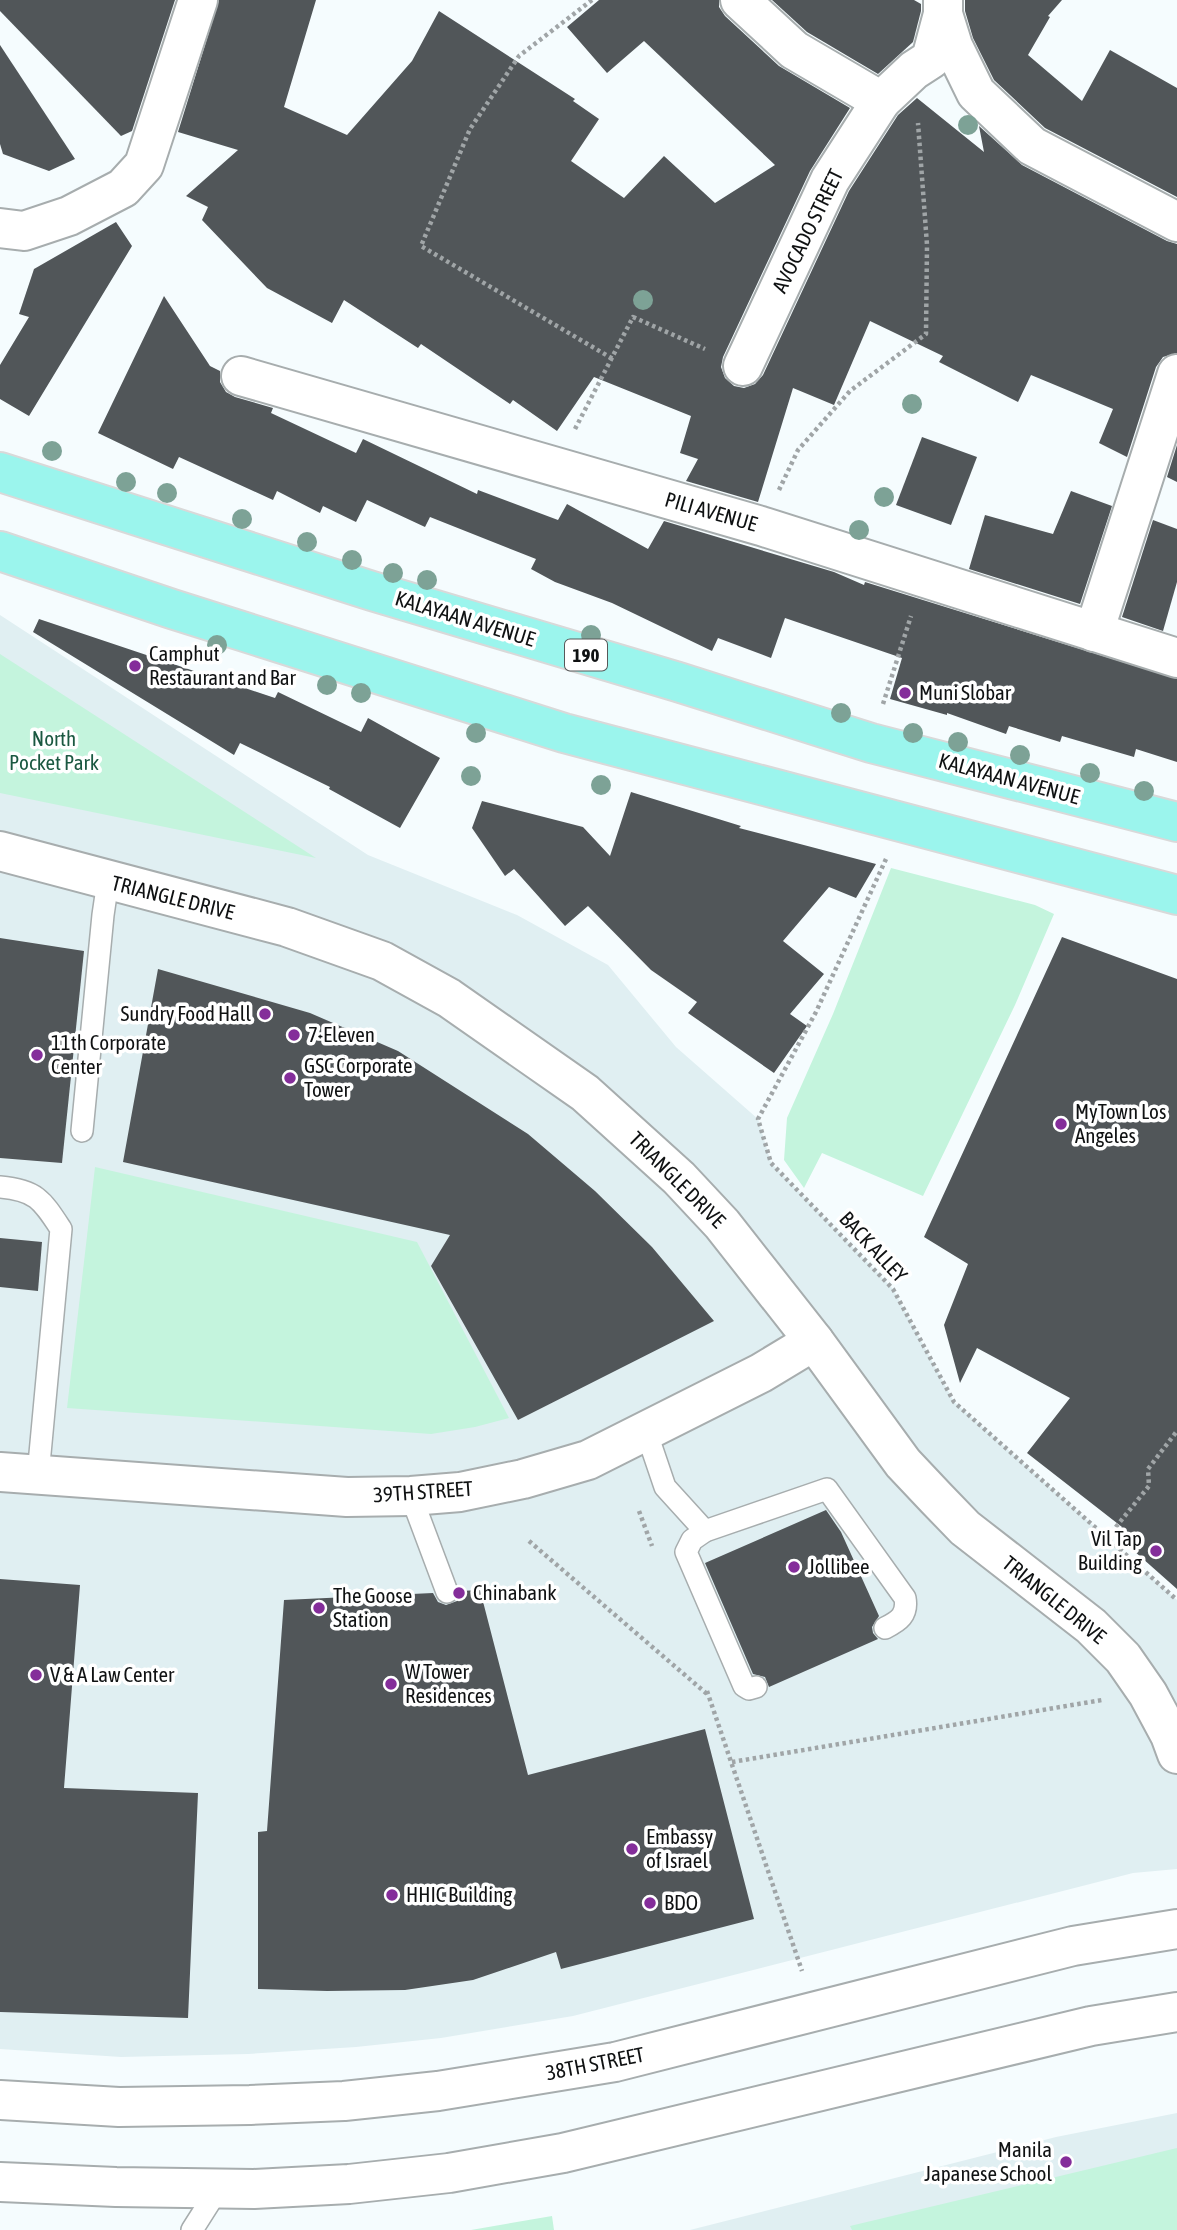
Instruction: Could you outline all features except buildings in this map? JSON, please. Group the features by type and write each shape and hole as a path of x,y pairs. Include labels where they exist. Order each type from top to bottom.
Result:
{"main road":[{"name":"KALAYAAN AVENUE","path":"0,472 372,591 678,682 871,743 1177,822"},
{"path":"0,551 185,613 564,733 1177,895"}],"street":[{"path":"0,228 24,231 69,216 123,188 144,165 198,0"},
{"path":"740,0 794,50 881,101"},
{"path":"943,7 953,46 976,93 1032,146 1177,222"},
{"name":"AVOCADO STREET","path":"743,366 830,180 881,101 914,70 931,59 943,7"},
{"path":"1094,632 1177,374"},
{"name":"PILI AVENUE","path":"241,376 761,526 1177,658"},
{"name":"TRIANGLE DRIVE","path":"0,851 286,927 382,961 449,998 585,1093 634,1135 722,1224 814,1340 903,1463 965,1528 1091,1626 1123,1658 1148,1694 1177,1754"},
{"name":"39TH STREET","path":"0,1472 347,1497 460,1492 523,1479 587,1460 761,1373 814,1340"},
{"name":"38TH STREET","path":"0,2100 119,2108 344,2101 438,2091 615,2062 1073,1946 1177,1929"},
{"path":"0,2182 116,2188 218,2189 349,2185 449,2173 563,2154 1091,2026 1177,2012"}],"lane":[{"path":"82,1131 108,881"},
{"path":"0,1186 19,1188 43,1201 61,1229 38,1475"},
{"path":"646,1431 665,1487 705,1531"},
{"path":"756,1687 749,1689 744,1686 686,1552 692,1540 705,1531 827,1489 905,1598 904,1616 885,1628"},
{"path":"411,1496 440,1567 447,1592"},
{"path":"192,2230 218,2189"}],"path":[{"path":"592,0 519,57 470,129 421,246 613,359"},
{"path":"761,526 798,450 850,391 926,334 927,245 914,70"},
{"path":"554,467 633,317 675,335"},
{"path":"881,708 923,578"},
{"name":"BACK ALLEY","path":"888,855 816,1012 758,1119 771,1163 893,1289 954,1402 1177,1600"},
{"path":"1107,1538 1149,1486 1148,1469 1177,1432"},
{"path":"636,1502 655,1553"},
{"path":"529,1541 708,1694"},
{"path":"703,1681 802,1972"},
{"path":"732,1762 1106,1699"}],"shaded area":[{"path":"0,615 368,855 517,915 608,965 676,1047 758,1119 771,1163 893,1289 954,1402 1177,1600 1177,1869 1133,1873 573,2016 441,2038 248,2054 121,2057 0,2049"},
{"name":"Manila Japanese School","path":"1177,2113 1177,2230 690,2230 1056,2137"}],"green space":[{"name":"North Pocket Park","path":"0,654 316,858 0,793"},
{"path":"891,868 1035,905 1054,914 1015,1005 923,1196 822,1153 804,1188 784,1160 787,1118 833,1014"},
{"path":"95,1167 417,1242 509,1418 431,1434 67,1408"},
{"path":"1177,2148 1177,2230 852,2230 850,2226"},
{"path":"552,2216 554,2230 471,2230"}],"place":[{"name":"Camphut Restaurant and Bar","path":"135,666"},
{"name":"Muni Slobar","path":"905,693"},
{"name":"Sundry Food Hall","path":"265,1014"},
{"name":"7-Eleven","path":"294,1035"},
{"name":"11th Corporate Center","path":"37,1055"},
{"name":"GSC Corporate Tower","path":"290,1078"},
{"name":"MyTown Los Angeles","path":"1061,1124"},
{"name":"Vil Tap Building","path":"1156,1551"},
{"name":"Jollibee","path":"794,1567"},
{"name":"Chinabank","path":"459,1593"},
{"name":"The Goose Station","path":"319,1608"},
{"name":"V & A Law Center","path":"36,1675"},
{"name":"W Tower Residences","path":"391,1684"},
{"name":"Embassy of Israel","path":"632,1849"},
{"name":"HHIC Building","path":"392,1895"},
{"name":"BDO","path":"650,1903"},
{"name":"Manila Japanese School","path":"1066,2162"}]}
